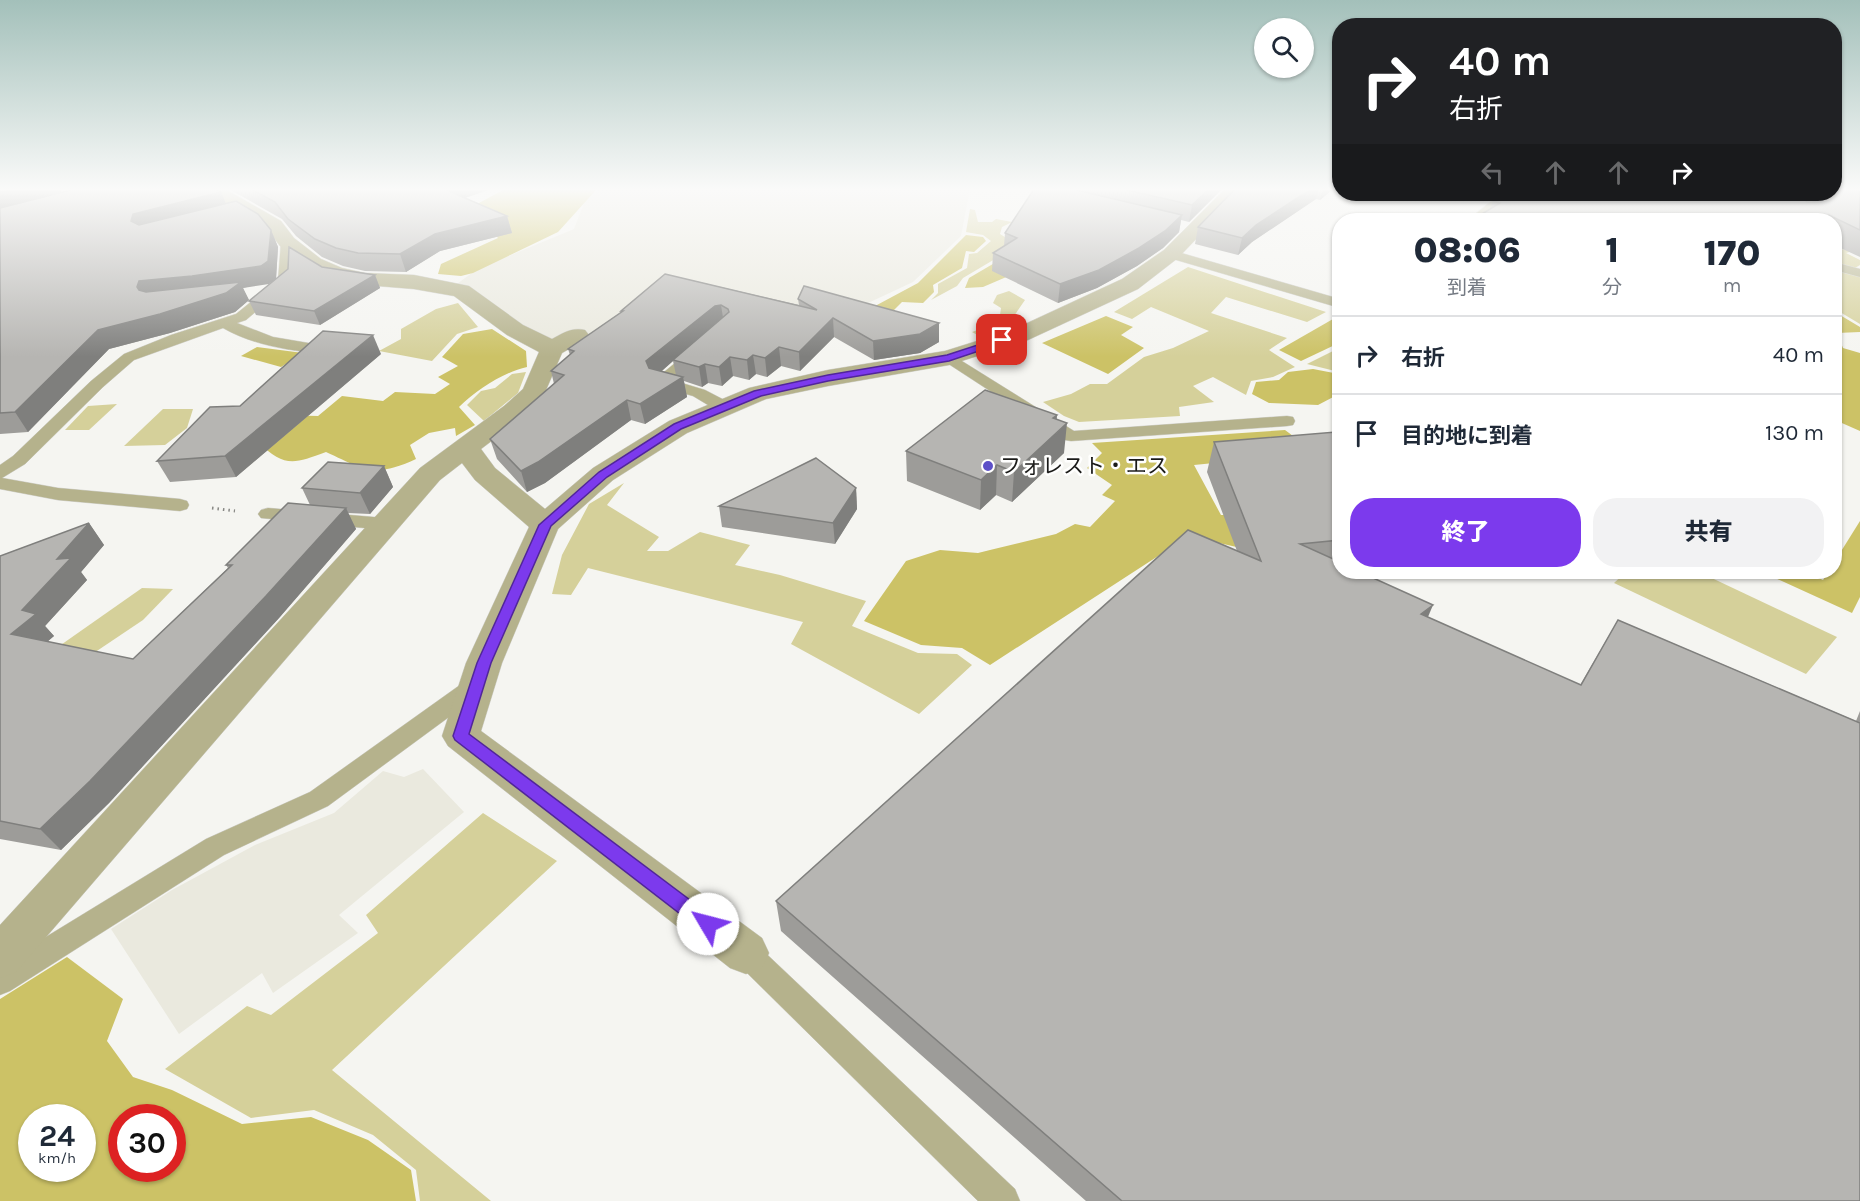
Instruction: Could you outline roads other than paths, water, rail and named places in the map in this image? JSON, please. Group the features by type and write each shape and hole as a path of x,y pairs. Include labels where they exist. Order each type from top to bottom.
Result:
{"street":[{"path":"291,245 314,263 336,273 365,279 414,282 461,291 515,330 552,349"},
{"path":"746,953 461,736 484,663 546,525 603,474 678,427 758,393 828,378 949,358 1020,334 1130,284 1171,254 1178,245"},
{"path":"0,957 430,474 466,449 534,393 552,349 577,335"},
{"path":"466,449 484,474 546,525"}],"lane":[{"path":"0,473 20,460 97,384 129,357 176,338 241,317 275,290 285,281 287,245"},
{"path":"1171,254 1332,300"},
{"path":"1842,268 1860,273"},
{"path":"243,295 275,290"},
{"path":"226,322 244,335 277,343 321,349"},
{"path":"705,345 660,382 699,393 724,407"},
{"path":"949,358 1071,436 1287,421"},
{"path":"0,483 58,494 180,506"},
{"path":"268,514 385,524"},
{"path":"0,981 215,846 319,799 477,684"},
{"path":"746,953 1004,1201"}],"place":[{"name":"フォレスト・エス","path":"988,466"}]}
